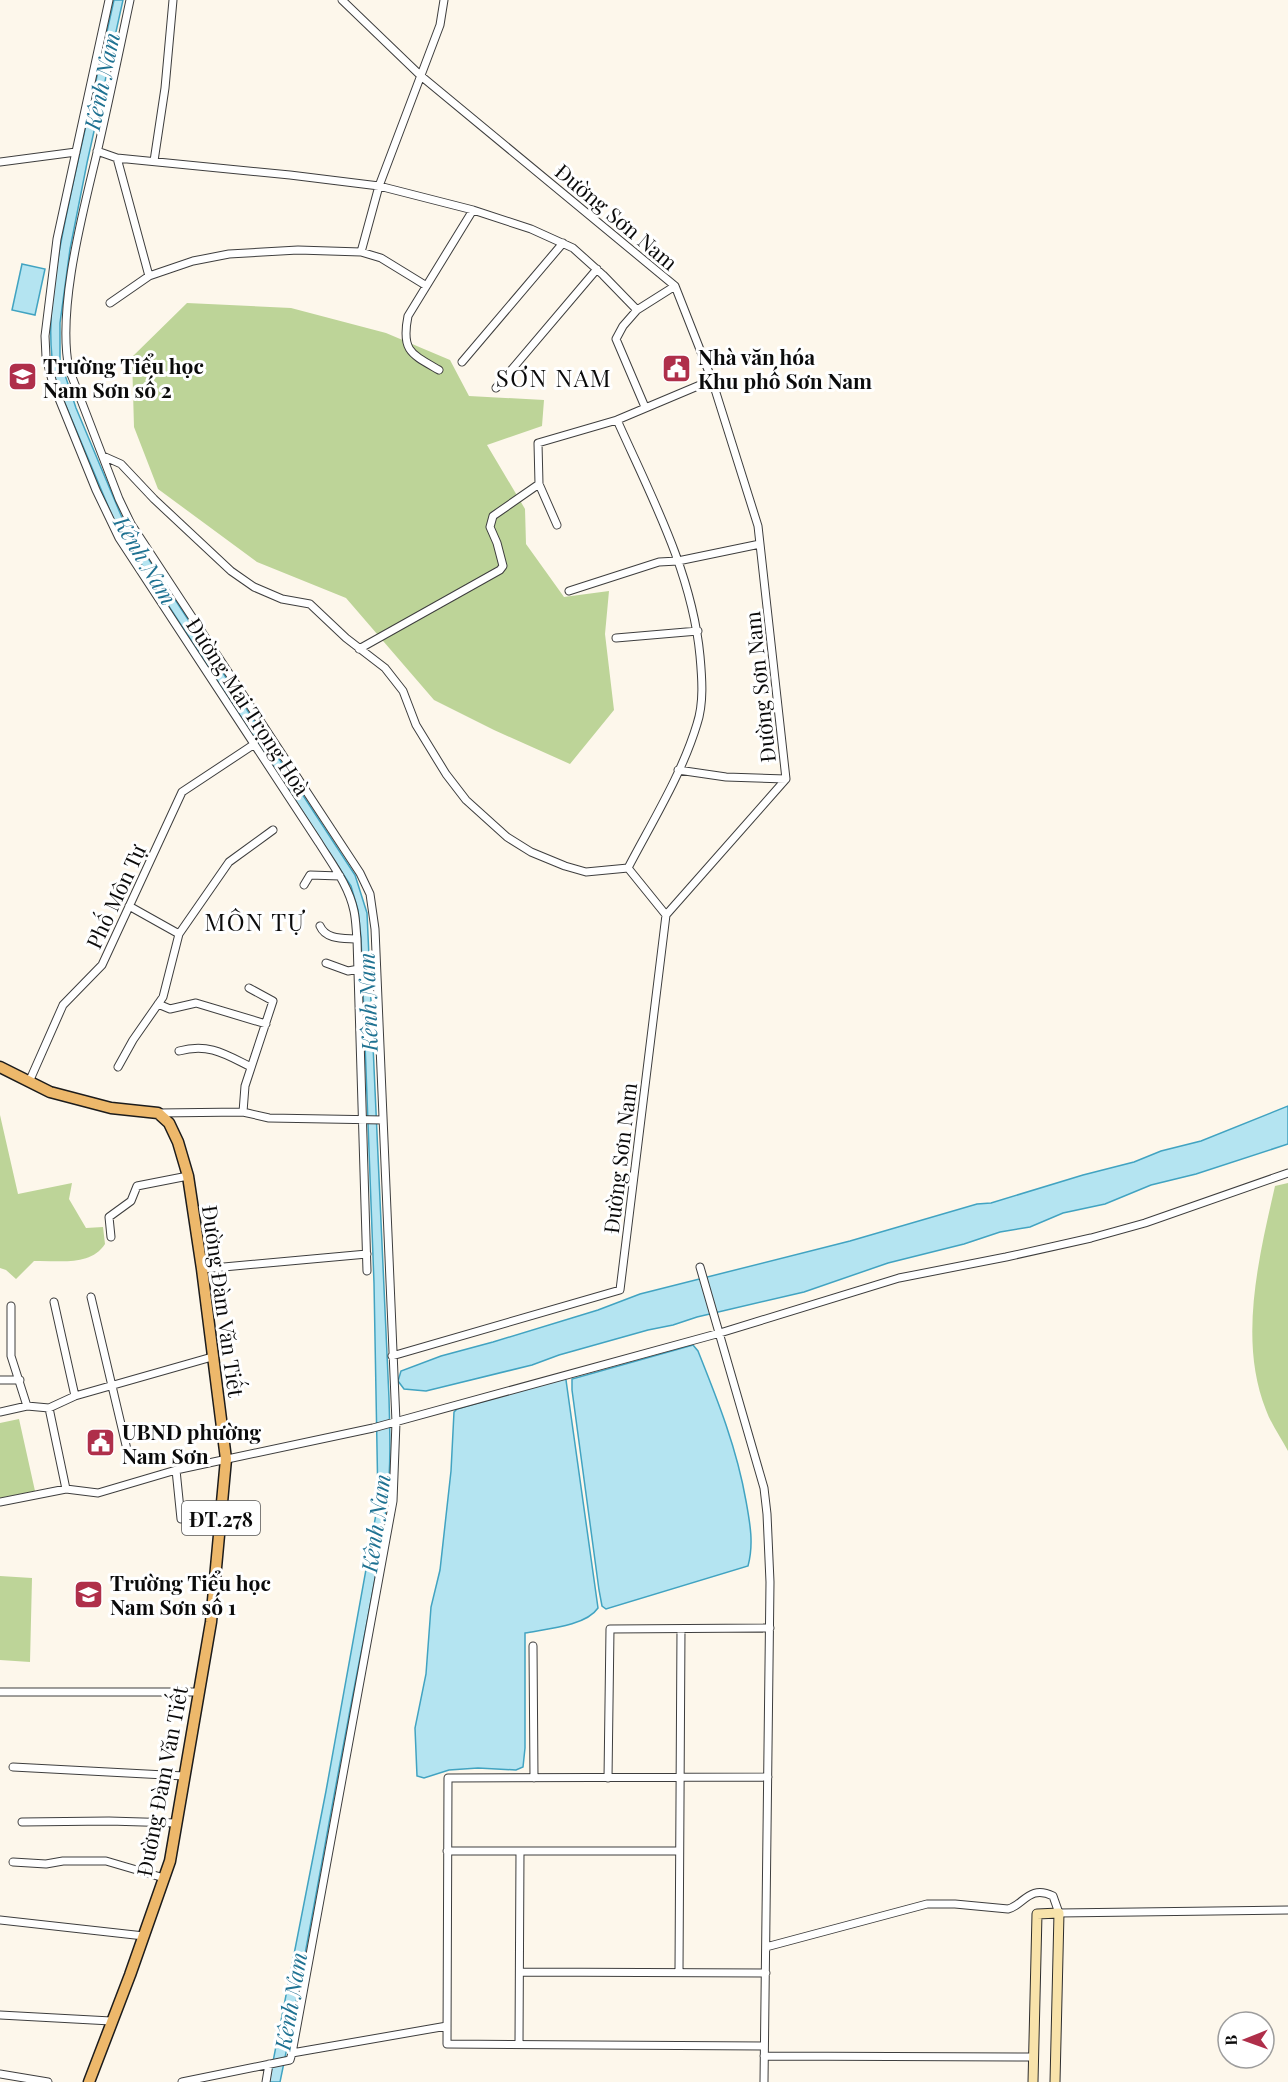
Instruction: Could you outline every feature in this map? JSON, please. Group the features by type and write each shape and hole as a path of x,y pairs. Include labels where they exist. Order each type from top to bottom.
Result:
{"main road":[{"path":"0,1067 50,1092 75,1100 111,1108 158,1113"},
{"name":"Đường Đàm Văn Tiết","path":"89,2082 170,1861 211,1622 226,1459 188,1176 178,1142 169,1123 158,1113"}],"street":[{"name":"Đường Mai Trọng Hoà","path":"109,0 57,239 47,324 46,357 52,384 96,490 119,538 340,876 354,909 359,969 367,1271"},
{"path":"130,0 73,267 65,339 69,369 124,511 368,888 375,929 396,1422 391,1517 291,2056"},
{"path":"154,161 165,88 173,0"},
{"name":"Đường Sơn Nam","path":"342,0 421,76 675,286 712,380 758,526 786,779 666,915 620,1290 392,1356"},
{"path":"361,252 379,186 440,25 444,0"},
{"path":"97,151 117,159 154,161 379,186 473,210 531,229 573,248 637,310"},
{"path":"0,162 76,152"},
{"path":"117,159 149,276"},
{"path":"439,370 412,354 406,346 408,316 473,210"},
{"path":"462,362 563,243"},
{"path":"110,303 149,276 193,261 229,254 298,250 361,252 381,258 425,285"},
{"path":"496,388 597,269"},
{"path":"645,407 616,339 622,327 637,310 675,286"},
{"path":"556,525 539,484 538,443 617,420 712,380"},
{"path":"617,420 668,532 678,561 698,631 702,669 702,698 698,723 678,770 628,868"},
{"path":"103,456 121,464 154,499 231,571 254,587 282,599 310,604 359,649 385,668 399,684 423,739 453,783 466,800 507,837 531,852 585,872 628,868"},
{"path":"359,649 500,570 503,566 502,559 490,527 490,521 493,516 539,484"},
{"path":"569,591 659,562 678,561 760,544"},
{"path":"616,638 698,631"},
{"name":"Phố Môn Tự","path":"28,1082 63,1005 102,964 182,792 253,745"},
{"path":"678,770 726,777 786,779"},
{"path":"118,1067 133,1040 163,997 179,934 229,862 273,830"},
{"path":"628,868 666,915"},
{"path":"304,885 310,875 340,876"},
{"path":"129,906 179,934"},
{"path":"320,926 322,933 328,936 357,939"},
{"path":"326,963 348,971 359,969"},
{"path":"243,1112 245,1086 273,1001 249,988"},
{"path":"158,1004 170,1009 196,1003 266,1024"},
{"path":"178,1051 194,1047 209,1048 251,1067"},
{"path":"158,1113 243,1112 269,1118 383,1120"},
{"path":"0,1502 66,1489 98,1493 176,1470 373,1428 899,1278 1038,1250 1145,1223 1288,1173"},
{"path":"111,1237 109,1217 131,1201 137,1186 188,1176"},
{"path":"202,1269 367,1254"},
{"path":"700,1267 764,1488 770,1553 764,2082"},
{"path":"91,1297 129,1458"},
{"path":"54,1302 75,1396"},
{"path":"11,1306 11,1356 27,1406"},
{"path":"0,1412 27,1406 49,1408 75,1396 212,1357"},
{"path":"0,1380 20,1380"},
{"path":"49,1408 66,1489"},
{"path":"176,1470 181,1519"},
{"path":"608,1778 610,1629 770,1628"},
{"path":"679,1972 681,1629"},
{"path":"533,1646 534,1778"},
{"path":"0,1692 199,1692"},
{"path":"13,1767 184,1776"},
{"path":"764,2046 447,2044 448,1778 768,1777"},
{"path":"22,1822 176,1823"},
{"path":"447,1851 679,1851"},
{"path":"519,2044 520,1851"},
{"path":"13,1862 45,1864 63,1861 106,1861 164,1878"},
{"path":"766,1947 927,1904 1008,1909 1030,1894 1049,1894 1055,1899 1059,1913 1055,2082"},
{"path":"1033,2082 1036,1914 1288,1910"},
{"path":"0,1920 144,1936"},
{"path":"520,1972 766,1973"},
{"path":"0,2015 111,2021"},
{"path":"182,2082 269,2064 291,2056 447,2026"},
{"path":"764,2056 1033,2057"},
{"path":"266,2082 269,2064"},
{"path":"0,2074 48,2082"}],"green space":[{"path":"187,303 291,308 386,333 450,360 469,396 544,400 542,426 487,445 525,509 526,544 564,597 609,591 605,634 614,710 570,764 434,700 346,598 257,562 158,489 134,427 132,357"},
{"path":"0,1115 18,1194 72,1183 69,1199 86,1228 103,1227 105,1244 99,1251 73,1261 34,1261 16,1279 0,1268"},
{"path":"1288,1183 1288,1451 1268,1415 1258,1383 1253,1355 1252,1327 1258,1270 1275,1186"},
{"path":"19,1419 35,1491 0,1498 0,1423"},
{"path":"0,1576 32,1578 30,1662 0,1660"}],"water":[{"name":"Kênh Nam","path":"114,0 123,0 70,249 60,323 60,360 76,408 123,520 355,875 367,913 389,1398 388,1489 374,1585 280,2082 269,2082 326,1791 378,1503 374,1283 361,937 358,910 351,886 116,525 56,382 51,332 54,280"},
{"path":"22,264 45,269 35,315 12,310"},
{"path":"1288,1106 1288,1144 1196,1174 1151,1185 1105,1204 1063,1213 1030,1227 1000,1232 964,1244 888,1263 804,1292 648,1330 532,1365 426,1391 404,1389 398,1381 401,1371 441,1356 598,1310 640,1294 850,1241 1134,1162 1161,1151 1201,1141"},
{"path":"693,1345 698,1351 713,1388 738,1463 750,1525 751,1550 748,1566 606,1609 602,1606 599,1590 572,1379"},
{"path":"564,1378 598,1608 575,1623 525,1633 523,1767 516,1770 478,1768 449,1770 424,1778 417,1776 415,1728 426,1674 431,1607 440,1570 451,1471 454,1412 457,1409"}],"place":[{"name":"Nhà văn hóa Khu phố Sơn Nam","path":"677,368"},
{"name":"Trường Tiểu học Nam Sơn số 2","path":"22,377"},
{"name":"UBND phường Nam Sơn","path":"101,1443"},
{"name":"Trường Tiểu học Nam Sơn số 1","path":"89,1594"}],"district":[{"name":"SƠN NAM","path":"554,377"},
{"name":"MÔN TỰ","path":"255,921"}]}
